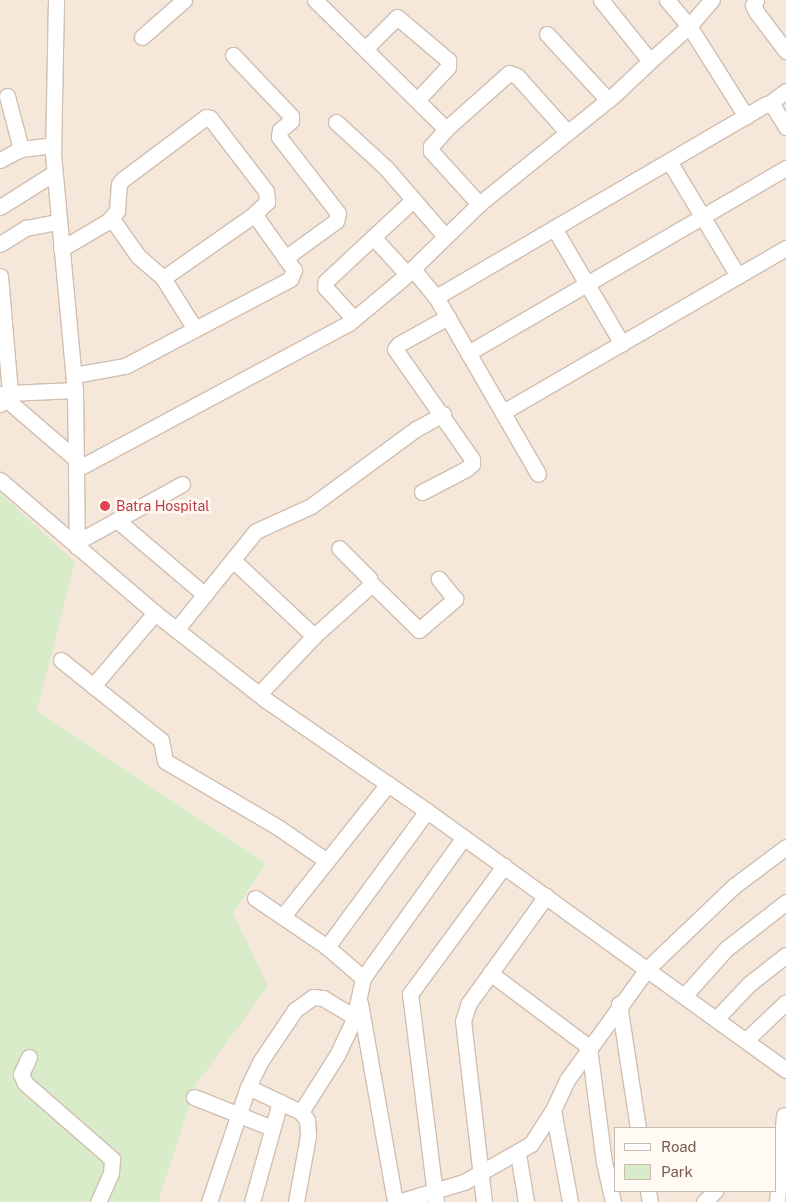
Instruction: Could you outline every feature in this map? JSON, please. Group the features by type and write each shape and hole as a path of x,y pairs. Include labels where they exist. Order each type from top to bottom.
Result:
{"street":[{"path":"56,0 54,173 57,222 75,390 77,544"},
{"path":"142,37 184,0"},
{"path":"315,0 446,129"},
{"path":"668,0 690,26 746,116"},
{"path":"77,464 354,319 410,272 479,204 608,100 690,26 712,0"},
{"path":"756,0 753,5 757,12 786,51"},
{"path":"609,3 650,61"},
{"path":"365,49 397,17 448,60 448,67 417,100"},
{"path":"547,34 608,100"},
{"path":"233,55 291,116 292,121 280,130 279,137 338,213 336,221 285,258"},
{"path":"479,204 431,152 431,146 446,129 509,73 517,76 567,132"},
{"path":"436,297 786,92"},
{"path":"7,96 21,149"},
{"path":"770,103 786,127"},
{"path":"61,249 110,219 117,211 119,184 122,180 206,117 210,118 266,191 267,202 252,216 163,278"},
{"path":"336,122 386,168 445,236"},
{"path":"0,160 21,149 53,145"},
{"path":"669,161 738,276"},
{"path":"468,352 587,285 786,168"},
{"path":"0,207 54,173"},
{"path":"354,319 325,284 413,200"},
{"path":"74,375 125,366 290,279 294,270 257,218 252,216"},
{"path":"110,219 138,256 163,278 195,329"},
{"path":"0,244 22,230 57,222"},
{"path":"554,228 622,344"},
{"path":"374,238 436,297 538,474"},
{"path":"503,412 786,248"},
{"path":"0,276 4,397 77,464"},
{"path":"422,492 472,464 467,448 395,349 399,344 448,318"},
{"path":"4,397 75,390"},
{"path":"176,630 261,528 311,506 416,429 443,414"},
{"path":"0,480 176,630 260,694 464,837 716,1019 783,1064"},
{"path":"77,544 182,484"},
{"path":"118,521 205,596"},
{"path":"339,548 371,584 419,630 455,599 440,579"},
{"path":"234,560 314,636"},
{"path":"260,694 314,636 371,584"},
{"path":"93,686 156,613"},
{"path":"62,660 161,740 165,762 279,828 327,861"},
{"path":"284,916 388,784"},
{"path":"328,947 427,811"},
{"path":"301,1112 337,1055 355,1017 360,1002 363,978 464,837"},
{"path":"360,1002 397,1202 436,1198 518,1154 540,1134 567,1080 647,969 734,886 786,847"},
{"path":"436,1198 410,994 504,866"},
{"path":"484,1202 463,1021 469,1003 546,896"},
{"path":"255,898 328,947 363,978"},
{"path":"684,996 726,949 786,902"},
{"path":"716,1019 749,984 786,955"},
{"path":"490,973 589,1048 604,1162 613,1202"},
{"path":"209,1202 248,1087 260,1062 303,1002 313,997 323,998 355,1017"},
{"path":"746,1040 786,1002"},
{"path":"620,1004 638,1127"},
{"path":"29,1057 21,1074 25,1083 112,1159 111,1172 98,1202"},
{"path":"248,1087 301,1112 307,1120 308,1136 296,1202"},
{"path":"194,1097 272,1128"},
{"path":"252,1202 280,1102"},
{"path":"553,1110 570,1202"},
{"path":"773,1127 785,1114"},
{"path":"777,1202 783,1176 785,1114"},
{"path":"518,1154 526,1202"}],"shaded area":[{"path":"0,0 786,0 786,1202 0,1202"}],"green space":[{"path":"0,493 75,562 37,711 266,863 233,913 268,986 196,1085 158,1202 0,1202"}],"place":[{"name":"Batra Hospital","path":"105,506"}]}
